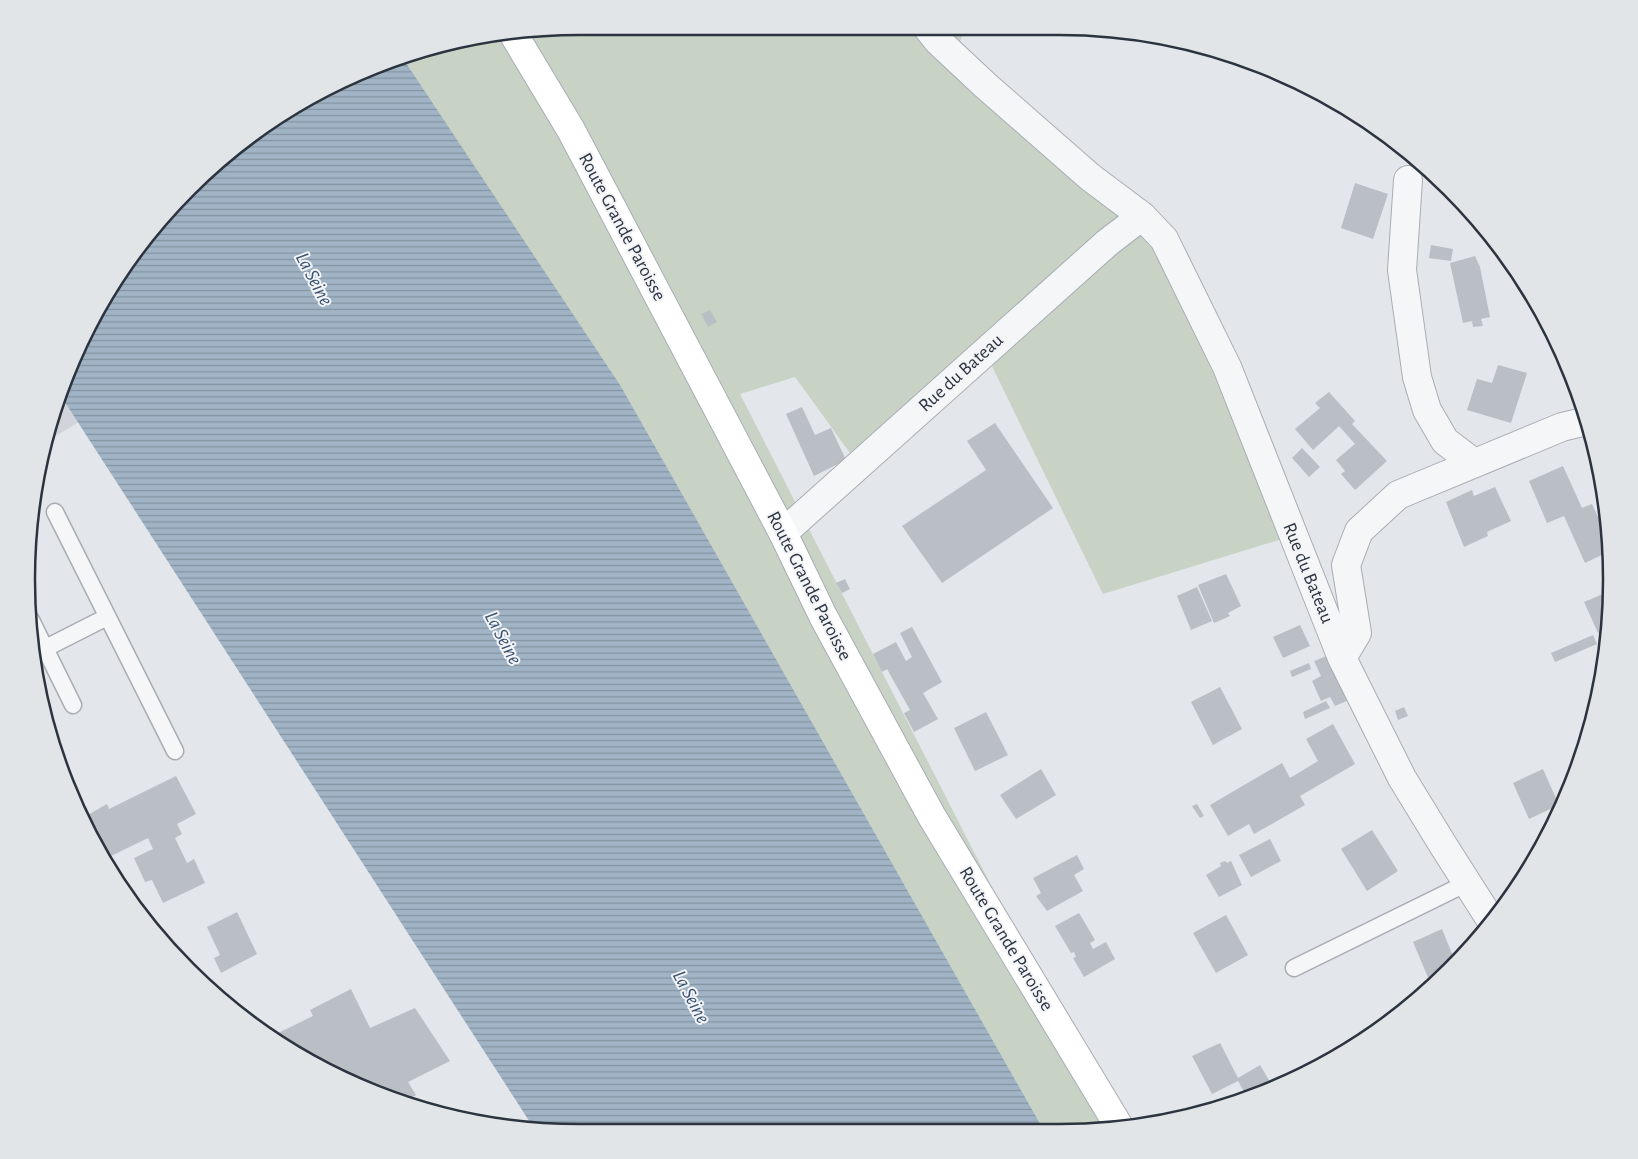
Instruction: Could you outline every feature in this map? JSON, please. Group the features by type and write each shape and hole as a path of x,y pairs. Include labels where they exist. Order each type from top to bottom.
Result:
{"main road":[{"name":"Route Grande Paroisse","path":"516,39 572,130 783,533 823,616 932,816 1116,1121"}],"street":[{"name":"Rue du Bateau","path":"941,35 985,85 1090,177 1142,216 1164,239 1227,367 1342,658 1402,778 1487,915"},
{"path":"1408,180 1402,270 1417,377 1426,410 1446,441 1474,463"},
{"name":"Rue du Bateau","path":"783,533 1107,243 1142,216"},
{"path":"1342,658 1357,633 1346,565 1359,531 1398,495 1562,428 1579,423"}],"lane":[{"path":"55,512 175,752"},
{"path":"40,650 107,617"},
{"path":"41,655 73,705"},
{"path":"1294,968 1467,883"}],"shaded area":[{"path":"68,393 82,420 55,437"}],"green space":[{"path":"963,35 956,50 1146,213 1295,535 1103,594 989,360 850,453 795,377 740,394 1111,1121 1024,1124 394,68 473,45 544,36"}],"water":[{"name":"La Seine","path":"406,63 620,385 1040,1124 580,1124 529,1121 65,402 76,371 108,307 148,248 194,194 248,148 307,108 371,76"}],"building":[{"path":"1355,183 1388,194 1373,239 1341,228"},
{"path":"1431,245 1453,249 1451,261 1429,258"},
{"path":"1475,256 1480,267 1490,317 1481,319 1483,326 1473,327 1472,321 1463,323 1450,263"},
{"path":"710,310 717,322 708,327 701,314"},
{"path":"1498,365 1527,373 1511,423 1467,410 1477,379 1492,383"},
{"path":"1329,392 1355,421 1352,424 1387,461 1355,490 1341,474 1345,471 1336,460 1355,444 1339,426 1313,450 1295,429 1320,408 1315,403"},
{"path":"802,407 815,435 831,428 846,460 814,476 786,414"},
{"path":"995,423 1053,508 942,583 902,526 986,470 967,441"},
{"path":"1302,448 1320,467 1309,477 1292,458"},
{"path":"1563,466 1582,508 1592,504 1599,520 1602,555 1585,563 1564,516 1547,523 1529,481"},
{"path":"1495,487 1511,521 1487,532 1488,536 1464,547 1446,502 1472,490 1474,496"},
{"path":"1226,574 1241,606 1228,613 1230,616 1214,623 1198,585"},
{"path":"845,579 850,589 842,593 836,583"},
{"path":"1197,587 1212,621 1191,630 1177,596"},
{"path":"1603,594 1600,632 1598,633 1584,602"},
{"path":"1300,625 1310,646 1283,658 1273,637"},
{"path":"912,627 942,682 923,693 938,719 914,732 904,713 910,710 887,669 882,672 873,654 896,642 906,661 912,657 900,633"},
{"path":"1593,635 1597,644 1555,662 1551,653"},
{"path":"1329,655 1349,700 1335,706 1330,697 1321,701 1312,681 1321,676 1314,661"},
{"path":"1309,663 1311,669 1292,677 1290,671"},
{"path":"1220,687 1242,729 1213,745 1191,702"},
{"path":"1326,701 1330,708 1305,719 1303,712"},
{"path":"1404,707 1408,716 1398,720 1395,711"},
{"path":"986,712 1008,755 975,771 954,728"},
{"path":"1333,724 1355,764 1300,796 1305,805 1254,834 1249,824 1228,836 1210,805 1282,763 1290,778 1318,761 1306,739"},
{"path":"1041,769 1056,795 1016,819 1000,795"},
{"path":"1543,769 1557,800 1553,808 1529,819 1513,783"},
{"path":"176,776 196,814 177,824 182,834 175,838 187,863 194,859 205,883 163,903 152,880 145,882 134,858 153,849 148,838 111,856 108,852 88,815 107,804 109,809"},
{"path":"1197,804 1204,816 1200,818 1192,806"},
{"path":"1372,830 1398,871 1367,891 1341,849"},
{"path":"1270,839 1281,861 1251,877 1239,855"},
{"path":"1077,855 1084,869 1074,875 1083,891 1047,911 1036,896 1041,893 1033,878"},
{"path":"1225,861 1227,863 1231,861 1242,885 1219,897 1206,875 1221,866 1220,863"},
{"path":"237,912 257,954 221,973 214,958 220,955 207,927"},
{"path":"1079,913 1095,940 1090,943 1093,949 1106,942 1115,959 1084,977 1073,958 1076,957 1074,952 1071,953 1055,926"},
{"path":"1226,915 1248,955 1216,973 1193,933"},
{"path":"1442,929 1453,956 1429,979 1413,942"},
{"path":"351,989 370,1028 415,1008 450,1061 408,1082 416,1095 412,1097 371,1083 307,1051 278,1033 313,1016 310,1010"},
{"path":"1220,1043 1238,1078 1260,1065 1270,1082 1244,1091 1238,1081 1212,1094 1192,1056"}]}
